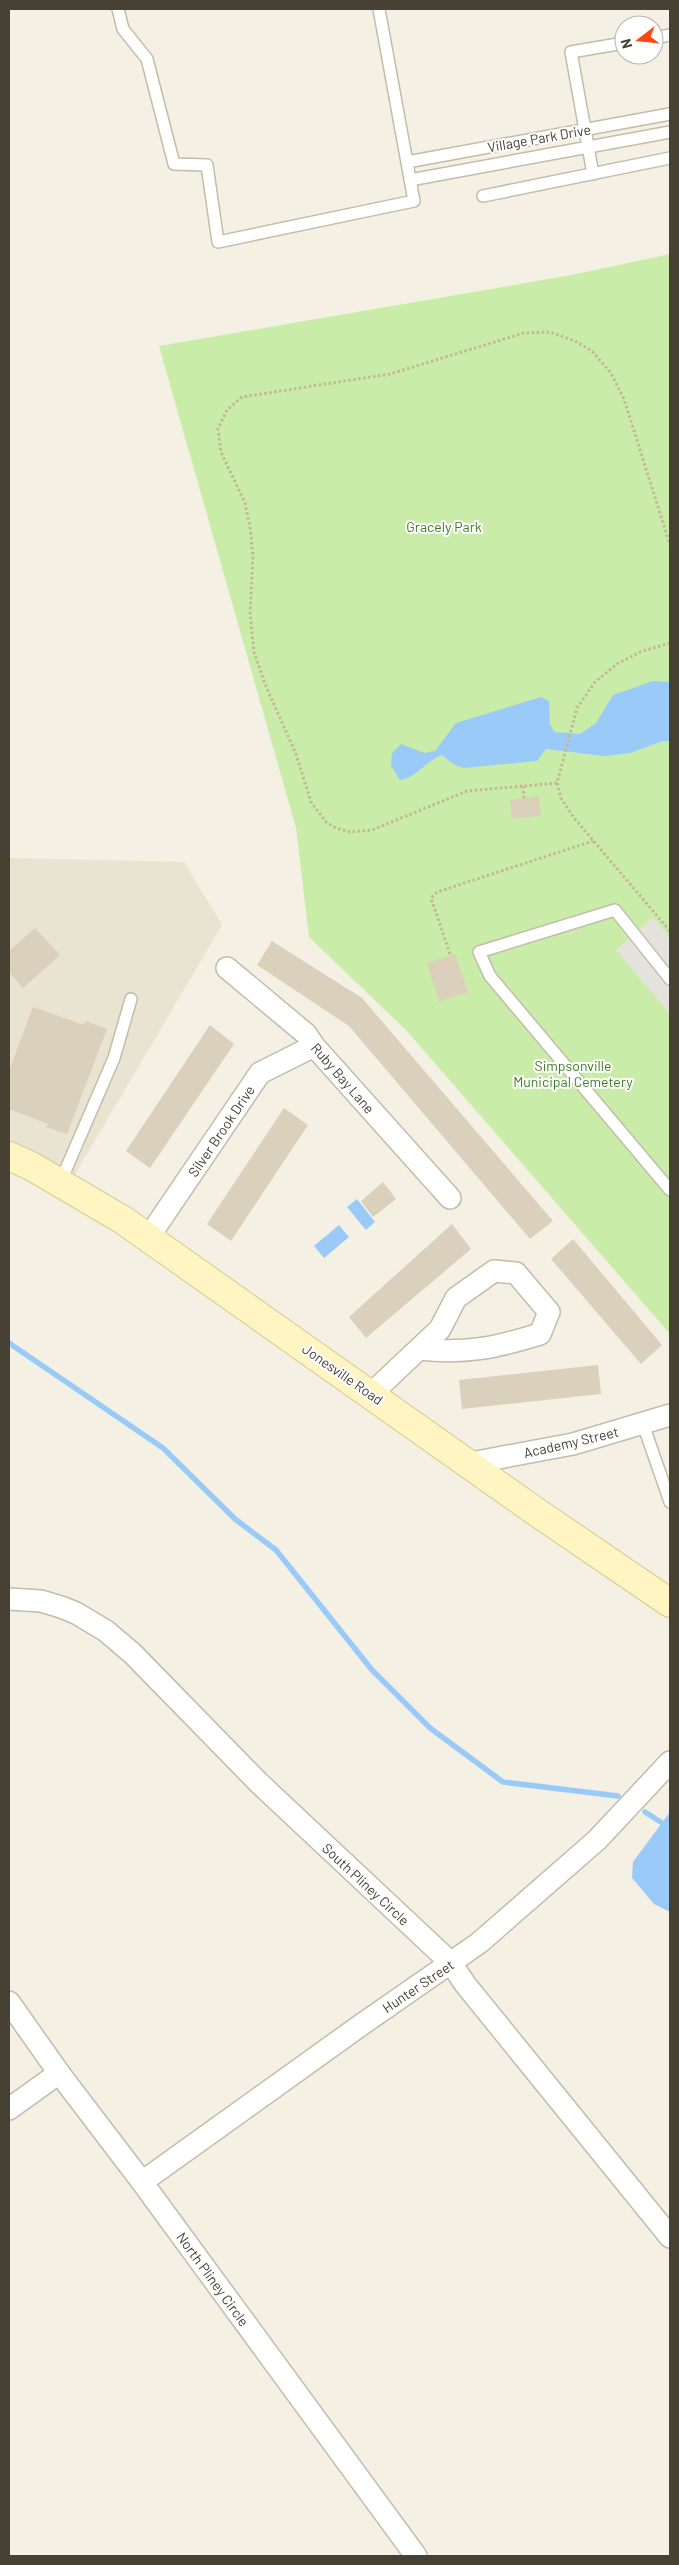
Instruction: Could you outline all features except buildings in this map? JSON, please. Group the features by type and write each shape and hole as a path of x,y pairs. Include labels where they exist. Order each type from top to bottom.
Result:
{"street":[{"name":"Ruby Bay Lane","path":"227,968 306,1034 314,1046 450,1198"},
{"name":"Silver Brook Drive","path":"148,1238 260,1074 314,1046"},
{"name":"Jonesville Road","path":"9,1156 60,1183 148,1238 670,1603"},
{"path":"372,1394 419,1349 440,1329 456,1298 494,1271 516,1273 549,1312 540,1334 504,1346 452,1353 419,1349"},
{"name":"Academy Street","path":"471,1464 573,1444 670,1415"},
{"name":"South Pliney Circle","path":"9,1599 41,1601 76,1613 106,1631 133,1654 259,1783 451,1963 465,1984 670,2237"},
{"name":"Hunter Street","path":"142,2182 451,1963 510,1918 597,1840 670,1762"},
{"name":"North Pliney Circle","path":"9,2002 59,2073 142,2182 416,2556"},
{"path":"9,2109 59,2073"}],"lane":[{"path":"118,9 123,29 147,59 174,164 207,165 218,242 414,200 379,9"},
{"path":"593,174 571,52 614,45"},
{"name":"Village Park Drive","path":"407,162 670,114"},
{"name":"Village Park Drive","path":"410,180 670,132"},
{"path":"483,196 670,158"},
{"path":"670,979 615,910 479,952 490,976 670,1190"},
{"path":"60,1183 114,1058 131,999"},
{"path":"643,1424 670,1502"}],"path":[{"path":"557,783 467,790 372,830 350,832 336,828 326,822 311,802 296,754 264,684 254,652 250,613 253,556 250,527 245,504 221,452 218,429 227,410 242,397 390,374 524,333 550,332 575,340 592,351 611,373 624,399 670,545"},
{"path":"670,644 640,652 617,664 595,682 576,708 557,783 561,798 574,818 670,931"},
{"path":"523,786 524,798"},
{"path":"450,954 431,898 437,892 594,842"}],"shaded area":[{"path":"9,858 184,862 222,925 74,1176 9,1140"},
{"path":"653,917 670,937 670,1014 616,950"}],"green space":[{"name":"Gracely Park","path":"670,254 670,1334 406,1030 309,937 296,828 159,346 572,275"}],"water":[{"path":"653,681 670,682 670,741 663,741 630,753 604,756 546,749 537,761 463,768 453,764 442,755 406,779 400,780 391,766 392,753 401,744 424,753 435,751 456,723 541,697 549,701 550,725 555,732 580,734 596,723 613,695"},
{"path":"357,1199 375,1222 366,1230 347,1207"},
{"path":"339,1225 349,1237 324,1258 314,1246"},
{"path":"670,1812 670,1912 654,1904 632,1878 633,1862"}],"waterway":[{"path":"9,1343 163,1448 235,1519 276,1550 372,1670 430,1728 503,1782 618,1796"},
{"path":"645,1812 670,1828"}],"park label":[{"name":"Simpsonville Municipal Cemetery","path":"573,1074"}]}
